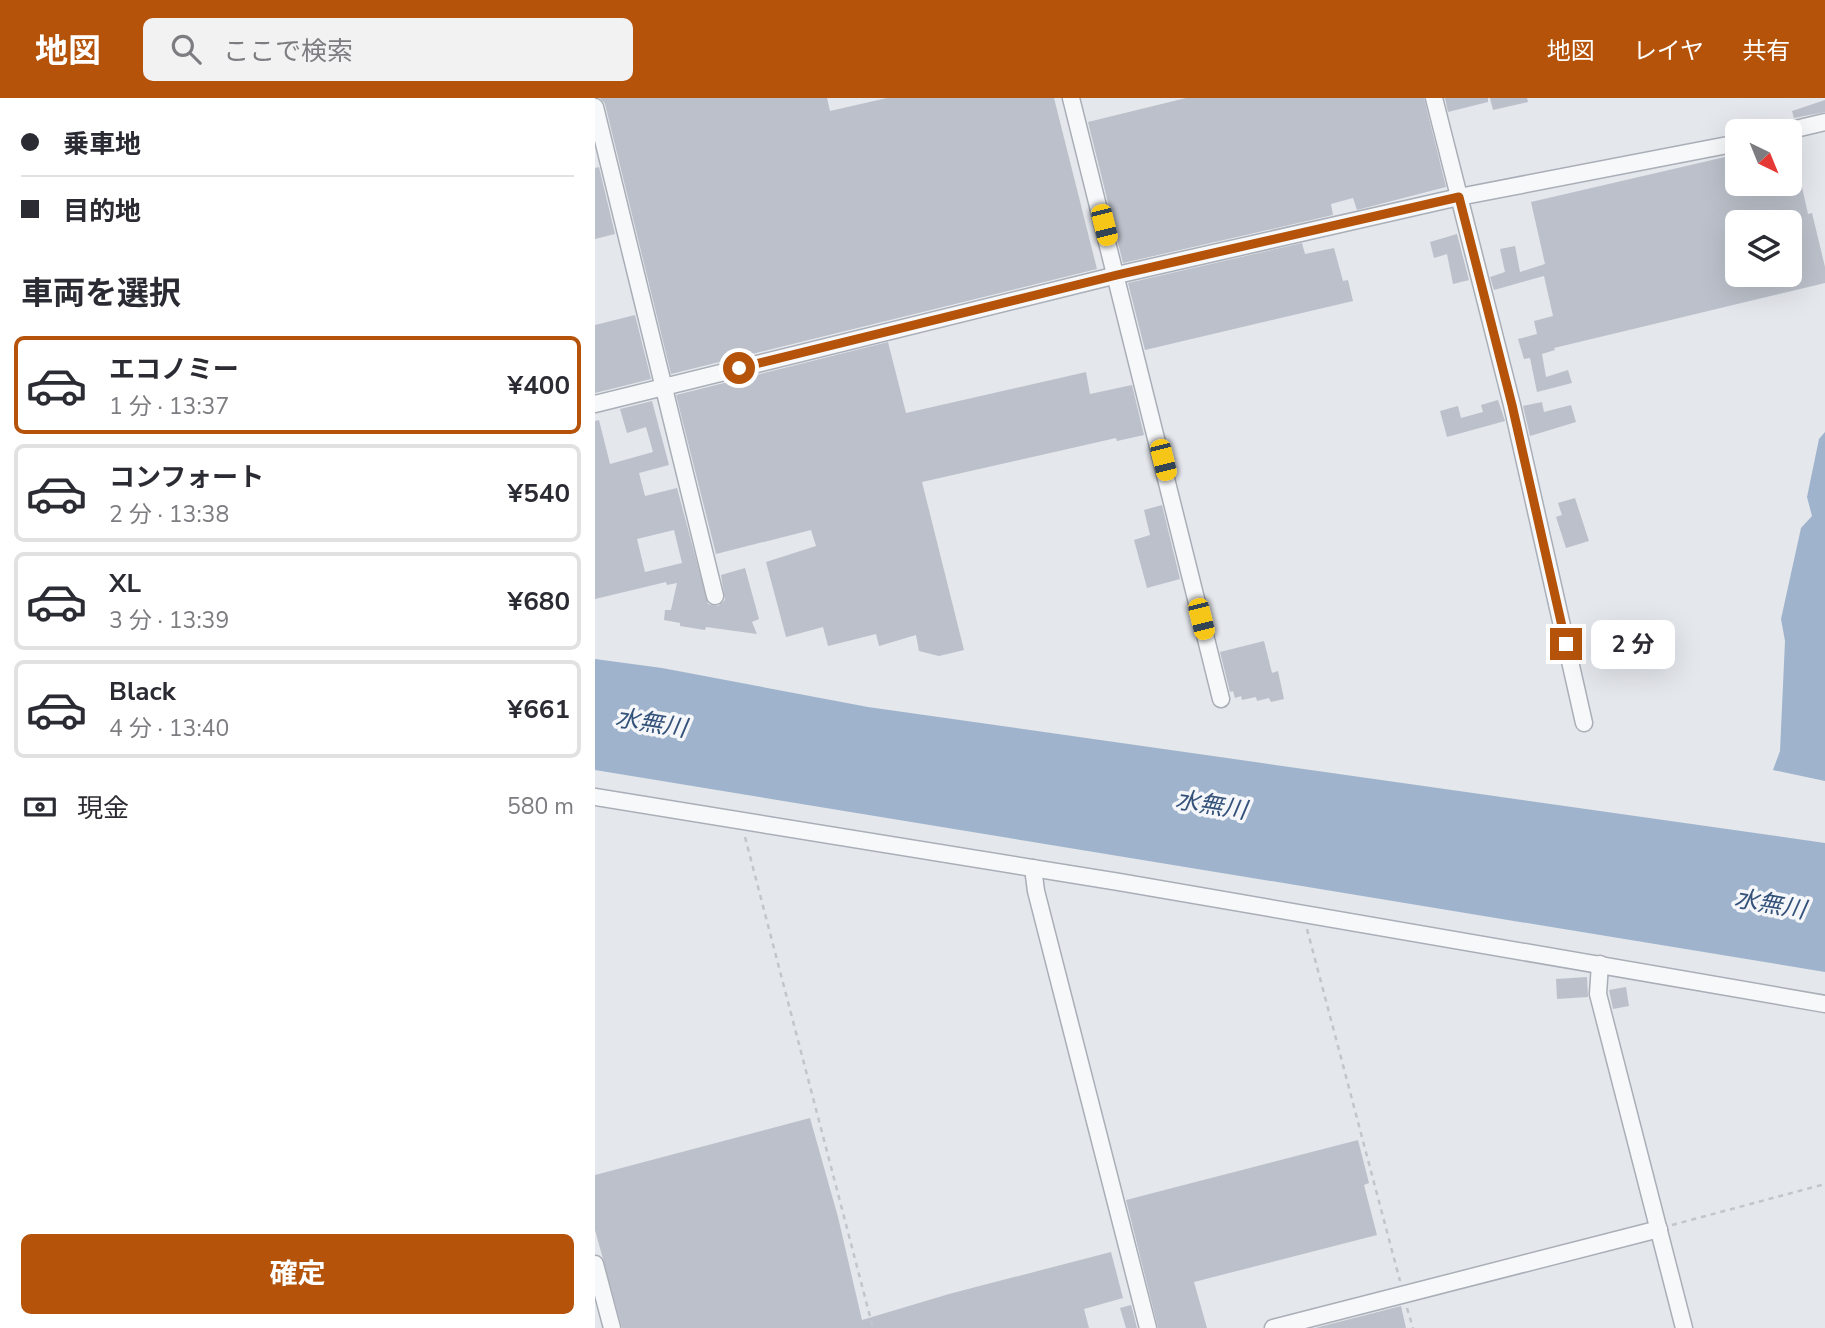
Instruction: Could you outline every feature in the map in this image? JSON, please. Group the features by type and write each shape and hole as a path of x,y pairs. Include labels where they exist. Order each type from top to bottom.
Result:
{"street":[{"path":"1071,98 1221,699"},
{"path":"1434,98 1512,405 1584,723"},
{"path":"595,107 715,596"},
{"path":"1803,127 1825,122"},
{"path":"595,404 1117,275 1459,197 1725,146"},
{"path":"595,797 1033,868 1825,1004"},
{"path":"1033,868 1036,891 1080,1070 1148,1328"},
{"path":"1600,964 1598,994 1684,1328"},
{"path":"1273,1328 1659,1229"},
{"path":"595,1264 612,1328"}],"path":[{"path":"740,820 873,1328"},
{"path":"1303,915 1413,1328"},
{"path":"1659,1229 1825,1185"}],"water":[{"path":"1825,432 1825,781 1773,770 1780,751 1785,641 1781,619 1801,528 1812,516 1807,497 1819,439"},
{"name":"水無川","path":"595,659 662,668 868,707 1825,843 1825,972 595,770"}],"building":[{"path":"600,98 827,98 830,111 887,98 1054,98 1097,269 671,374 605,104"},
{"path":"1186,98 1424,98 1446,187 1357,210 1353,198 1331,204 1333,215 1123,263 1088,122"},
{"path":"1445,98 1488,98 1488,102 1448,112"},
{"path":"1490,98 1527,98 1528,102 1493,110"},
{"path":"1825,100 1825,112 1794,118 1792,111"},
{"path":"1725,157 1725,196 1803,196 1803,192 1808,214 1812,213 1825,267 1825,283 1554,348 1555,350 1542,354 1546,377 1568,370 1572,383 1537,392 1530,358 1524,359 1518,339 1537,334 1534,321 1553,316 1544,276 1494,290 1490,277 1505,272 1500,249 1515,246 1520,272 1545,264 1531,202"},
{"path":"599,167 615,234 595,239 595,168"},
{"path":"1457,234 1469,280 1453,284 1447,254 1434,258 1430,242"},
{"path":"1302,243 1305,254 1334,248 1343,281 1348,280 1353,301 1145,350 1128,283"},
{"path":"635,315 651,379 595,393 595,325"},
{"path":"888,342 906,413 1086,372 1090,394 1132,385 1144,435 1117,441 1116,438 922,482 964,650 939,656 919,651 916,635 879,646 876,634 828,646 823,627 786,637 766,562 816,546 811,530 716,554 676,395"},
{"path":"1498,400 1505,421 1447,437 1440,411 1458,406 1461,418 1483,412 1481,405"},
{"path":"652,401 669,465 639,473 645,496 677,488 708,604 718,606 725,600 721,575 745,568 759,619 752,622 757,634 706,627 705,630 664,620 665,610 671,610 677,583 667,585 666,582 595,599 595,421 599,420 610,464 653,452 646,427 627,433 620,409","holes":["674,530 682,563 645,572 637,539"]},
{"path":"1542,402 1544,412 1571,405 1576,422 1530,436 1523,406"},
{"path":"1575,498 1589,541 1566,548 1556,517 1562,515 1558,503"},
{"path":"1162,505 1180,579 1147,588 1134,540 1150,535 1144,510"},
{"path":"1264,641 1272,673 1278,671 1284,699 1271,702 1269,698 1257,701 1256,697 1242,700 1241,696 1235,698 1233,691 1230,692 1220,652"},
{"path":"1587,977 1588,997 1557,999 1556,979"},
{"path":"1626,987 1629,1006 1613,1009 1609,990"},
{"path":"810,1118 838,1217 862,1320 949,1294 1111,1252 1123,1298 1084,1309 1089,1328 622,1328 595,1230 595,1175"},
{"path":"1358,1140 1369,1183 1364,1185 1377,1235 1194,1282 1207,1328 1158,1328 1126,1200"},
{"path":"1131,1305 1137,1328 1126,1328 1120,1308"},
{"path":"1401,1306 1406,1328 1315,1328"}],"route":[{"path":"739,368 1117,275 1459,197 1512,405 1566,644"}]}
